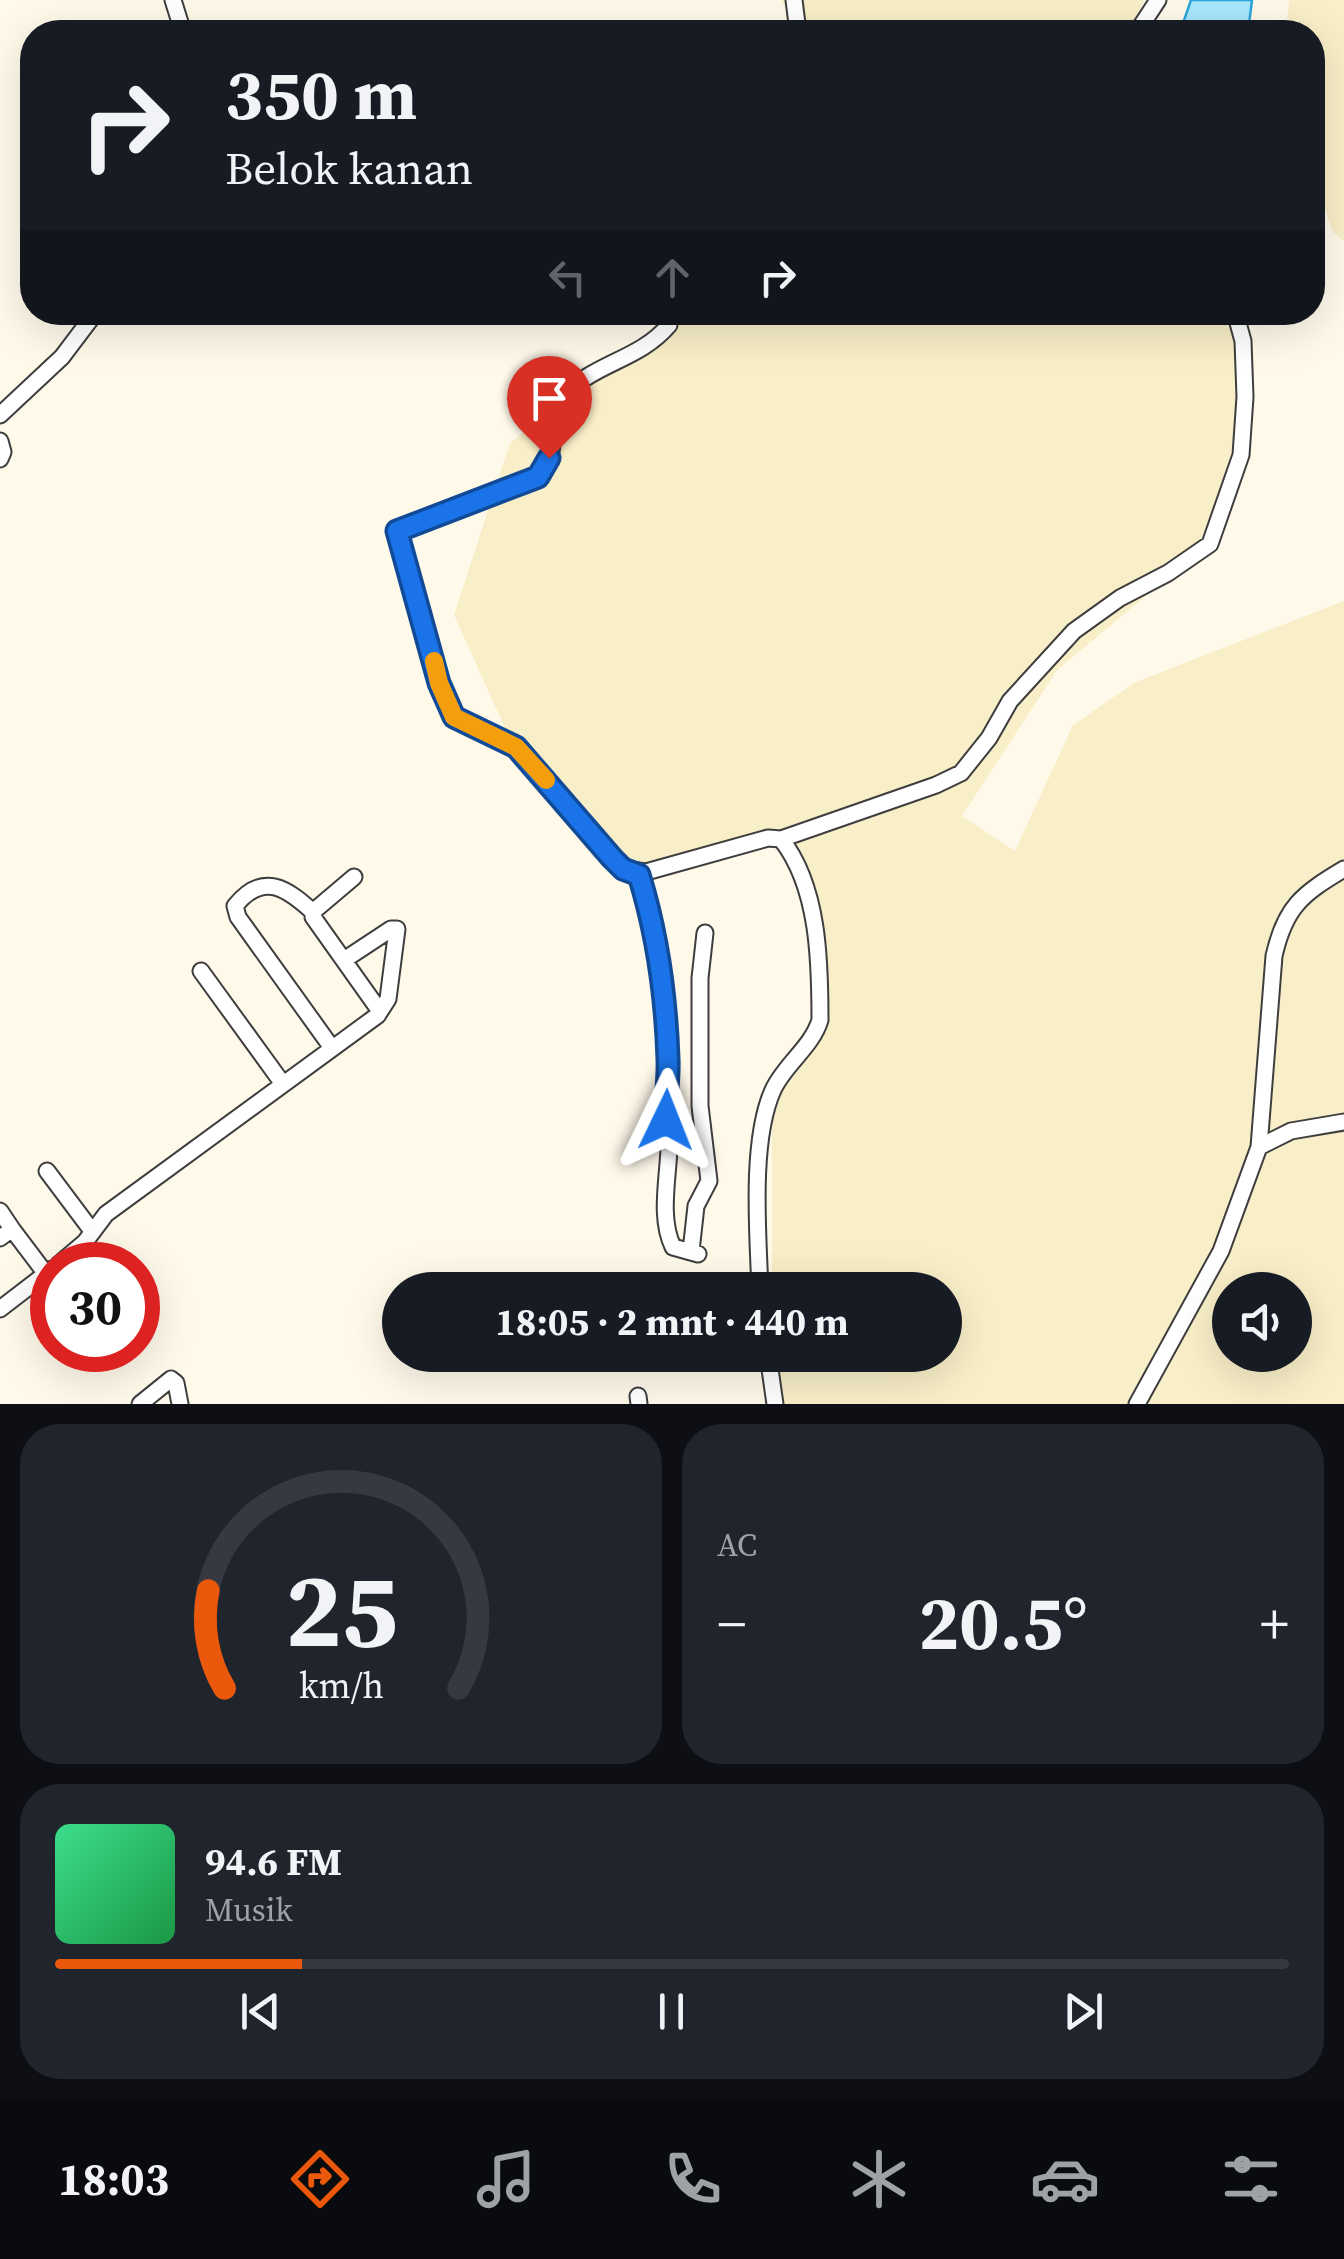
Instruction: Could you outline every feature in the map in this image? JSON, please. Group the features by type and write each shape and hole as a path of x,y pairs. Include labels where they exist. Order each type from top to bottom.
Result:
{"street":[{"path":"0,415 62,356 86,325"},
{"path":"669,325 658,338 626,359 589,372 558,404 549,458 538,477 397,531 439,683 454,717 516,747 612,858 639,875 648,902 665,1004 669,1063 664,1098 669,1144 667,1222 674,1247 694,1253 696,1206 709,1181 700,1106 700,978 705,933"},
{"path":"630,872 646,872 761,839 781,839 960,774 989,738 1010,701 1074,631 1120,598 1168,573 1210,544 1241,454 1245,397 1239,325"},
{"path":"0,441 0,459"},
{"path":"760,1272 759,1189 764,1119 774,1089 820,1020 816,940 807,897 793,858 781,839"},
{"path":"1137,1404 1220,1250 1260,1147 1278,936 1297,900 1344,869"},
{"path":"354,877 314,912 314,918 379,1014"},
{"path":"314,912 274,885 249,893 235,906 238,917 332,1048"},
{"path":"81,1242 106,1214 379,1014 388,1000 397,929 391,928 344,960"},
{"path":"201,971 283,1084"},
{"path":"1260,1147 1290,1130 1344,1122"},
{"path":"47,1171 92,1231"},
{"path":"0,1210 6,1234 30,1253"},
{"path":"0,1309 30,1286"},
{"path":"771,1372 776,1404"},
{"path":"140,1404 170,1379 176,1383 180,1404"}],"shaded area":[{"path":"781,0 1145,0 1133,20 792,20"},
{"path":"1289,0 1344,0 1344,241 1333,232 1325,210 1325,20 1287,20"},
{"path":"658,325 1235,325 1243,440 1207,545 1057,670 962,816 1015,851 1073,725 1136,682 1344,601 1344,1404 782,1404 775,1372 962,1372 962,1272 772,1272 772,1103 826,1002 815,901 783,836 629,876 510,739 454,615 510,443"}],"water":[{"path":"1191,0 1252,0 1250,20 1184,20"}],"slow traffic":[{"path":"434,661 454,717 516,747 546,780"}],"route":[{"path":"549,458 538,477 397,531 439,683 454,717 516,747 612,858 626,871 639,875 648,902 665,1004 669,1063 664,1098 666,1120"}]}
